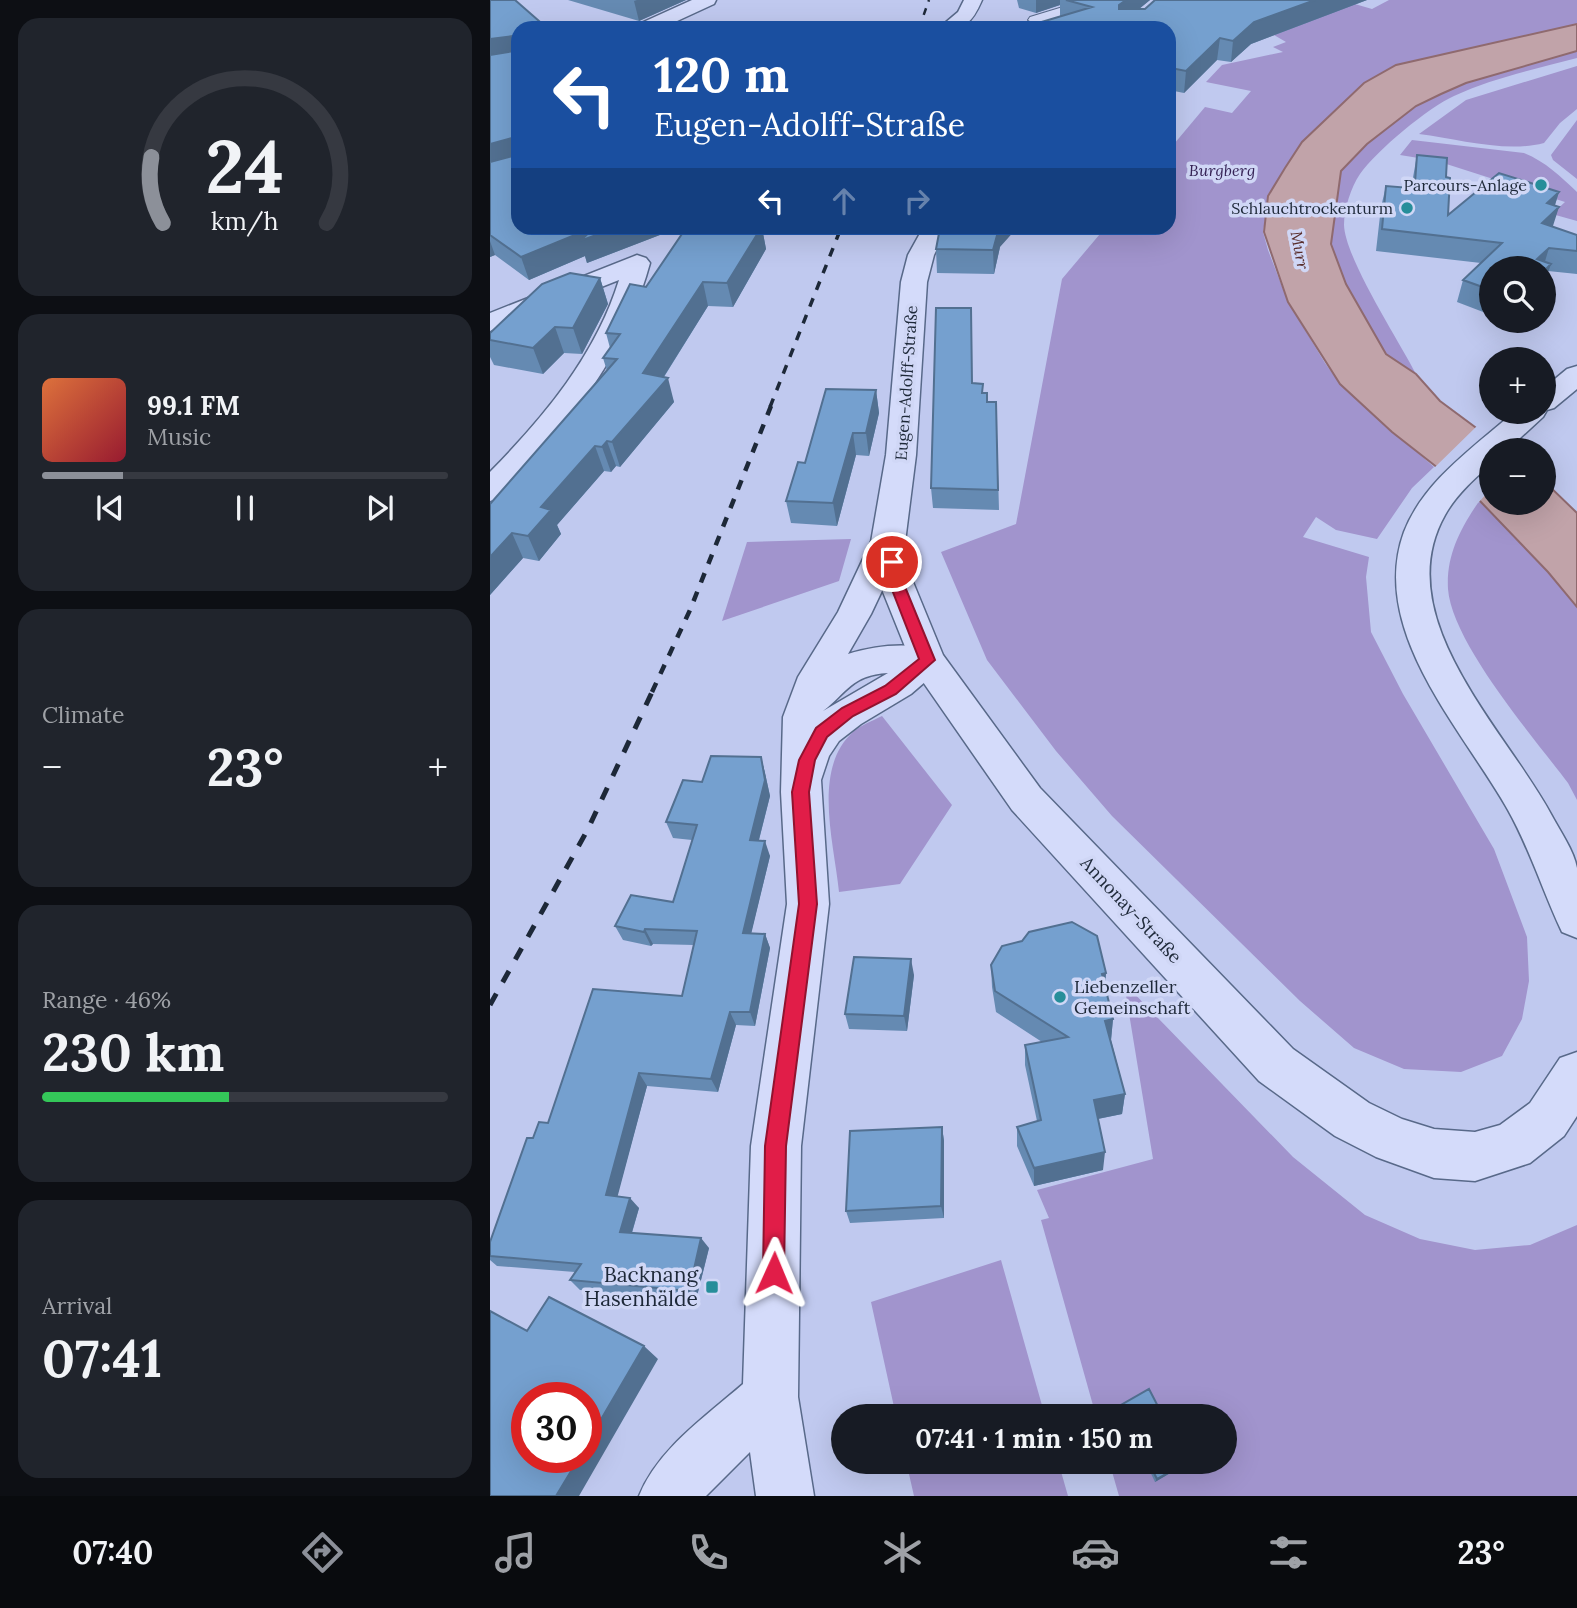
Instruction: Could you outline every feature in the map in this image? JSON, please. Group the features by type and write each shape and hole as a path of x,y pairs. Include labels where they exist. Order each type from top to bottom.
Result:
{"street":[{"path":"661,21 707,0"},
{"path":"958,21 966,15 973,0"},
{"path":"984,21 988,0"},
{"path":"1035,20 1101,0"},
{"name":"Eugen-Adolff-Straße","path":"785,1496 770,1397 776,1146 808,904 801,792 802,717 816,677 854,614 888,542 901,455 914,282 921,254 930,235"},
{"path":"490,323 637,263 631,291 597,358 566,402 515,465 490,491"},
{"path":"1556,392 1577,374"},
{"path":"1518,424 1463,474 1436,506 1422,528 1413,555 1415,603 1427,641 1449,686 1535,823 1559,872 1577,919"},
{"name":"Eugen-Adolff-Straße","path":"801,792 807,760 822,733 848,712 890,690 927,660 896,582 888,542"},
{"path":"802,717 822,687 847,669 877,658 927,660"},
{"name":"Annonay-Straße","path":"927,660 1026,799 1276,1065 1350,1119 1389,1140 1429,1154 1455,1158 1484,1157 1507,1149 1543,1125 1557,1109 1577,1074"},
{"path":"668,1496 704,1455 770,1397"}],"green space":[{"name":"Burgberg","path":"1341,0 1372,9 1389,0 1577,0 1577,24 1396,65 1364,83 1267,209 1263,232 1288,302 1340,384 1434,467 1412,488 1377,539 1336,530 1316,517 1303,537 1369,557 1366,577 1371,632 1403,694 1494,849 1527,937 1529,981 1522,1019 1502,1056 1461,1072 1404,1069 1354,1048 1300,1001 1112,816 1056,751 987,660 941,552 1016,524 1062,279 1099,235 1176,235 1176,142 1205,107 1232,113 1251,91 1206,82 1222,65 1283,52 1273,47 1286,42 1274,35 1326,15"},
{"path":"1577,51 1577,58 1499,79 1443,102 1390,142 1368,164 1354,185 1344,219 1347,240 1374,300 1416,374 1386,354 1346,284 1331,244 1341,170 1367,144 1416,106 1466,83"},
{"path":"1577,66 1577,109 1560,123 1544,143 1498,146 1419,134 1466,100"},
{"path":"1577,120 1577,179 1553,160 1551,155"},
{"name":"Parcours-Anlage","path":"1412,140 1524,153 1552,170 1577,192 1577,221 1552,214 1565,202 1437,161 1400,155"},
{"path":"1479,502 1479,515 1494,515 1577,607 1577,800 1568,783 1516,716 1479,662 1453,611 1448,589 1449,565 1467,521"},
{"path":"851,539 839,581 722,621 747,542"},
{"path":"882,716 952,805 900,884 839,892 830,829 829,786 833,766 840,747 853,732"},
{"path":"1124,983 1293,1157 1365,1215 1420,1239 1475,1250 1530,1245 1577,1225 1577,1496 1119,1496 1113,1474 1237,1474 1237,1404 1093,1404 1041,1220 1049,1218 1037,1190 1153,1159"},
{"path":"1001,1260 1042,1404 893,1404 871,1302"},
{"path":"909,1474 1062,1474 1068,1496 914,1496"}],"water":[{"name":"Murr","path":"1577,24 1577,51 1466,83 1416,106 1367,144 1341,171 1331,244 1346,284 1386,354 1416,374 1440,401 1490,438 1479,438 1479,500 1392,432 1340,384 1288,302 1264,232 1268,196 1302,142 1364,83 1396,65"},
{"path":"1556,493 1577,513 1577,607 1493,515 1556,515"}],"pier":[{"path":"1478,425 1494,438 1479,438 1478,503 1432,470"}],"building":[{"path":"490,0 515,0 539,21 511,21 511,36 490,39"},
{"path":"1066,0 1126,0 1119,5 1119,9 1145,9 1155,0 1315,0 1254,22 1233,41 1220,38 1186,71 1176,69 1176,21 1045,21 1092,7"},
{"path":"511,52 511,138 490,144 490,55"},
{"path":"1417,155 1447,158 1446,177 1450,178 1448,215 1499,173 1559,192 1547,203 1559,207 1542,223 1577,235 1577,251 1549,248 1540,256 1488,256 1502,243 1382,229 1386,186 1410,188 1410,182 1415,183"},
{"path":"511,157 511,235 575,235 521,257 490,235 490,162"},
{"path":"681,235 757,235 727,283 703,282 643,373 668,378 612,442 607,441 602,447 595,446 541,507 551,510 528,536 512,533 490,557 490,504 617,359 603,358 620,334 606,333 630,284 646,287"},
{"path":"939,235 997,235 993,250 936,249"},
{"path":"1479,265 1479,286 1463,280"},
{"path":"570,273 600,278 573,328 555,327 533,348 490,340 490,333 542,284"},
{"path":"936,308 971,308 972,383 983,384 982,393 987,393 987,402 996,402 998,490 931,488"},
{"path":"826,389 876,390 866,433 853,433 833,503 786,501 798,462 805,463"},
{"path":"711,756 761,757 765,780 750,840 765,841 743,933 765,934 750,1012 730,1012 711,1079 639,1073 606,1195 630,1198 620,1232 701,1238 689,1291 570,1280 581,1264 490,1256 490,1242 527,1138 533,1138 539,1122 548,1123 593,989 682,996 697,931 645,929 644,932 615,926 631,895 673,902 697,825 666,822 683,780 702,782"},
{"path":"1072,922 1097,936 1106,973 1102,974 1113,1019 1105,1021 1125,1094 1094,1100 1105,1152 1034,1168 1017,1127 1041,1120 1025,1045 1068,1037 995,991 991,965 1002,946 1022,941 1029,932"},
{"path":"854,957 911,959 904,1016 845,1014"},
{"path":"942,1127 941,1206 846,1211 850,1131"},
{"path":"549,1297 644,1346 602,1418 602,1382 511,1382 511,1473 570,1473 556,1496 490,1496 490,1311 527,1331"},
{"path":"1149,1389 1157,1404 1123,1404"}],"railway":[{"path":"922,21 929,0"},
{"path":"770,407 838,235"},
{"path":"652,692 690,610 771,406"},
{"path":"490,1005 588,829 653,690"}],"place":[{"name":"Parcours-Anlage","path":"1541,185"},
{"name":"Schlauchtrockenturm","path":"1407,208"},
{"name":"Liebenzeller Gemeinschaft","path":"1060,997"},
{"name":"Backnang Hasenhälde","path":"712,1287"}],"route":[{"path":"774,1273 776,1146 808,904 801,792 807,760 822,733 848,712 890,690 927,660 896,582 892,562"}]}
